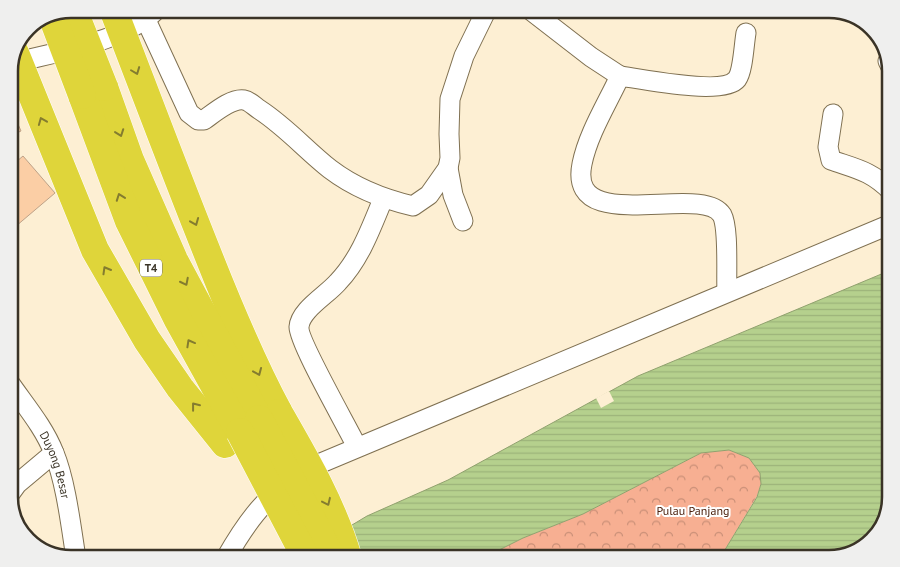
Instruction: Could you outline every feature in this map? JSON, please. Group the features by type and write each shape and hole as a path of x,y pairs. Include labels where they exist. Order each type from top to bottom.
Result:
{"highway":[{"name":"T4","path":"76,18 93,91 129,221 178,320 251,427 327,550"},
{"name":"T4","path":"54,20 93,91"},
{"path":"118,21 176,176 261,381 251,427 294,550"},
{"path":"18,67 95,250 147,340 180,388 251,427 319,486 340,530 346,550"},
{"name":"T4","path":"251,427 303,550"}],"street":[{"path":"19,59 118,21 132,18"},
{"path":"153,18 189,113 193,118 204,120 230,104 239,100 246,100 281,124 330,169 383,199 413,206 429,194 448,168"},
{"path":"464,221 454,195 448,168 450,158 450,99 464,56 483,18"},
{"path":"541,18 591,57 620,76 705,87 733,82 738,77 746,33"},
{"path":"620,76 582,163 580,174 584,187 592,196 618,205 645,207 689,202 703,203 714,208 722,215 725,226 727,291"},
{"path":"833,114 828,147 831,160 866,170 882,181"},
{"path":"357,447 308,354 299,328 302,316 326,296 356,259 383,199"},
{"path":"231,550 260,505 286,483 321,464 357,447 727,291 841,247 882,228"},
{"name":"Duyong Besar","path":"18,395 54,453 70,519 75,550"},
{"path":"18,483 54,453"}],"green space":[{"name":"Pulau Panjang","path":"729,450 749,458 760,473 761,484 757,496 725,550 499,550 523,538 583,514 701,453"}],"shaded area":[{"path":"882,274 882,503 874,526 859,541 846,547 829,550 725,550 757,497 761,484 760,473 749,458 729,450 701,453 583,514 523,538 499,550 310,550 367,516 448,480 638,376"}],"pier":[{"path":"609,391 614,401 601,408 596,398"}],"building":[{"path":"23,156 55,193 18,224 18,160"}]}
